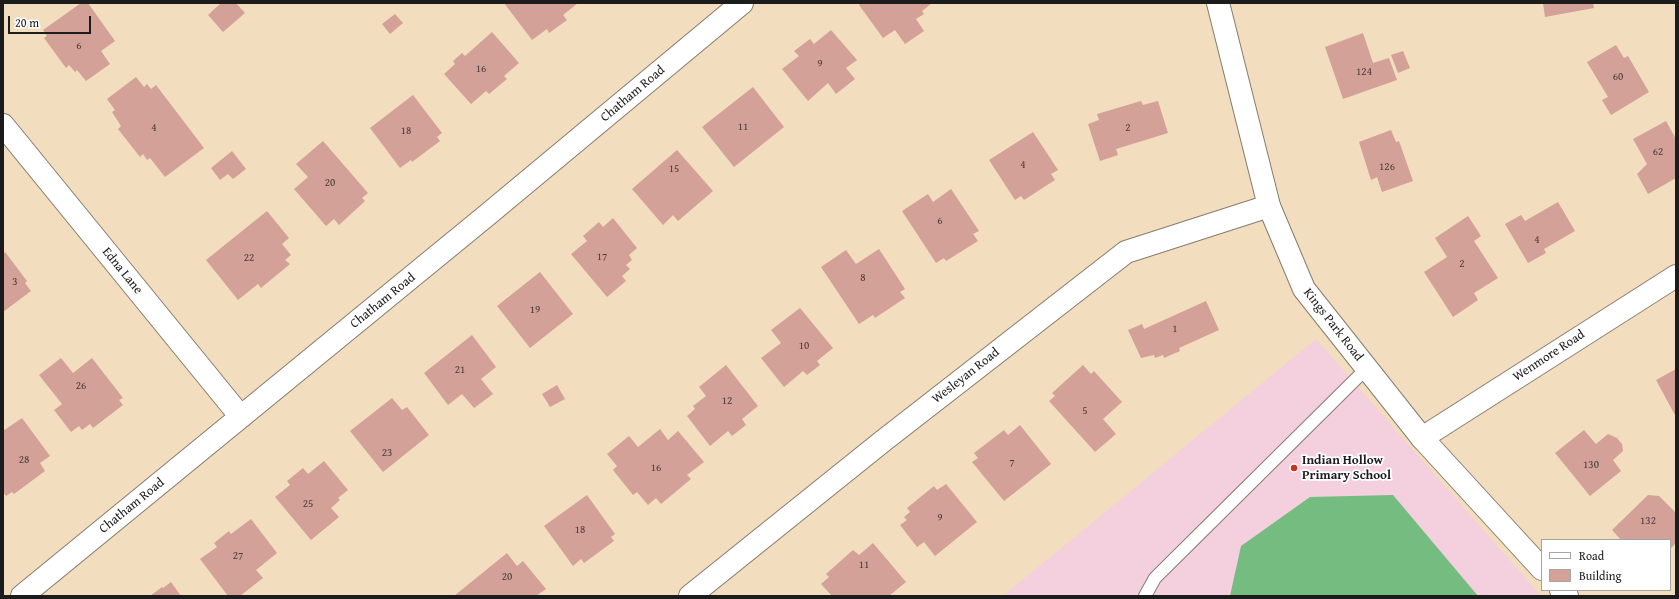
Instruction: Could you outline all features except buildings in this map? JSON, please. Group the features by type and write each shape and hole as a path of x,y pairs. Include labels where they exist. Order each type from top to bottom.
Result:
{"street":[{"name":"Chatham Road","path":"22,596 742,3"},
{"name":"Kings Park Road","path":"1218,3 1269,206 1304,289 1422,438 1541,568"},
{"name":"Edna Lane","path":"3,124 241,417"},
{"name":"Wesleyan Road","path":"690,596 883,441 1126,252 1269,206"},
{"name":"Wenmore Road","path":"1422,438 1676,276"}],"lane":[{"path":"1145,596 1154,578 1366,368"}],"shaded area":[{"name":"Indian Hollow Primary School","path":"1316,339 1541,596 1003,596"}],"green space":[{"path":"1393,495 1478,596 1230,596 1241,546 1310,497"}],"place":[{"name":"Indian Hollow Primary School","path":"1294,468"}]}
